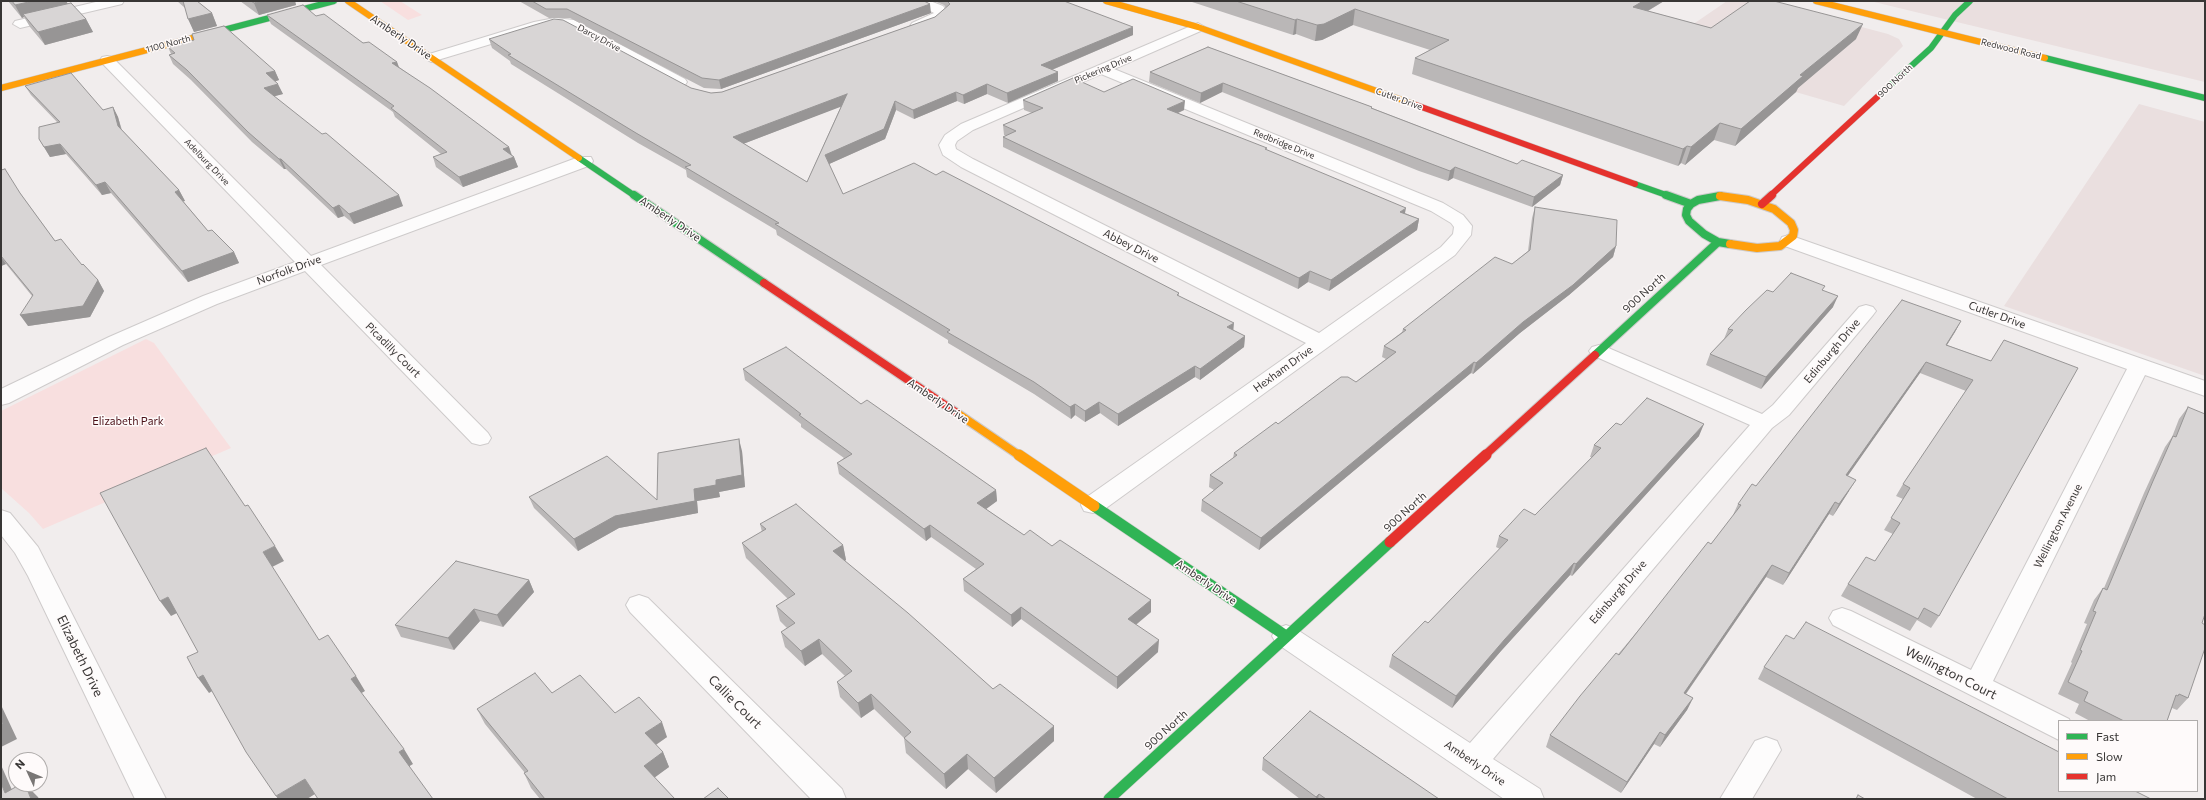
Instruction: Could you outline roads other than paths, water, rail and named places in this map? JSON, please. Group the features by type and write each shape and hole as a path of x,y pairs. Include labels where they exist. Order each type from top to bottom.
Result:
{"street":[{"name":"1100 North","path":"1,88 334,1"},
{"name":"Amberly Drive","path":"348,1 1286,636 1530,799"},
{"path":"901,32 936,19 942,14 938,9 919,1"},
{"name":"Cutler Drive","path":"1106,1 1198,27 1691,204"},
{"name":"Redwood Road","path":"1816,1 2205,98"},
{"name":"900 North","path":"1762,204 1931,48 1955,15 1970,1"},
{"path":"20,24 109,2"},
{"name":"Darcy Drive","path":"431,58 539,25 555,22 569,23 693,90"},
{"name":"Pickering Drive","path":"947,145 951,138 967,127 1198,27"},
{"name":"Adelburg Drive","path":"107,60 306,263"},
{"name":"Redbridge Drive","path":"1101,70 1437,207 1457,219 1463,226"},
{"name":"Abbey Drive","path":"947,145 950,151 967,163 1320,342"},
{"name":"Norfolk Drive","path":"1,398 162,319 306,263 584,161"},
{"path":"1720,196 1748,200 1762,204 1774,209 1791,223 1794,230 1793,236 1789,241 1780,246 1757,248 1718,242 1695,228 1686,215 1687,209 1691,204 1698,200 1720,196"},
{"name":"Hexham Drive","path":"1093,505 1448,251 1462,235 1463,226"},
{"name":"Cutler Drive","path":"1789,241 2205,389"},
{"name":"900 North","path":"1109,799 1718,242"},
{"name":"Picadilly Court","path":"306,263 480,438"},
{"name":"Edinburgh Drive","path":"1473,761 1764,423 1781,410 1866,311"},
{"path":"1599,351 1764,423"},
{"name":"Wellington Avenue","path":"1977,686 2139,366"},
{"name":"Elizabeth Drive","path":"1,519 25,547 41,576 151,799"},
{"name":"Callie Court","path":"639,605 830,799"},
{"name":"Wellington Court","path":"1842,618 2058,727"},
{"path":"1735,799 1766,750"}],"park label":[{"name":"Elizabeth Park","path":"128,421"}]}
